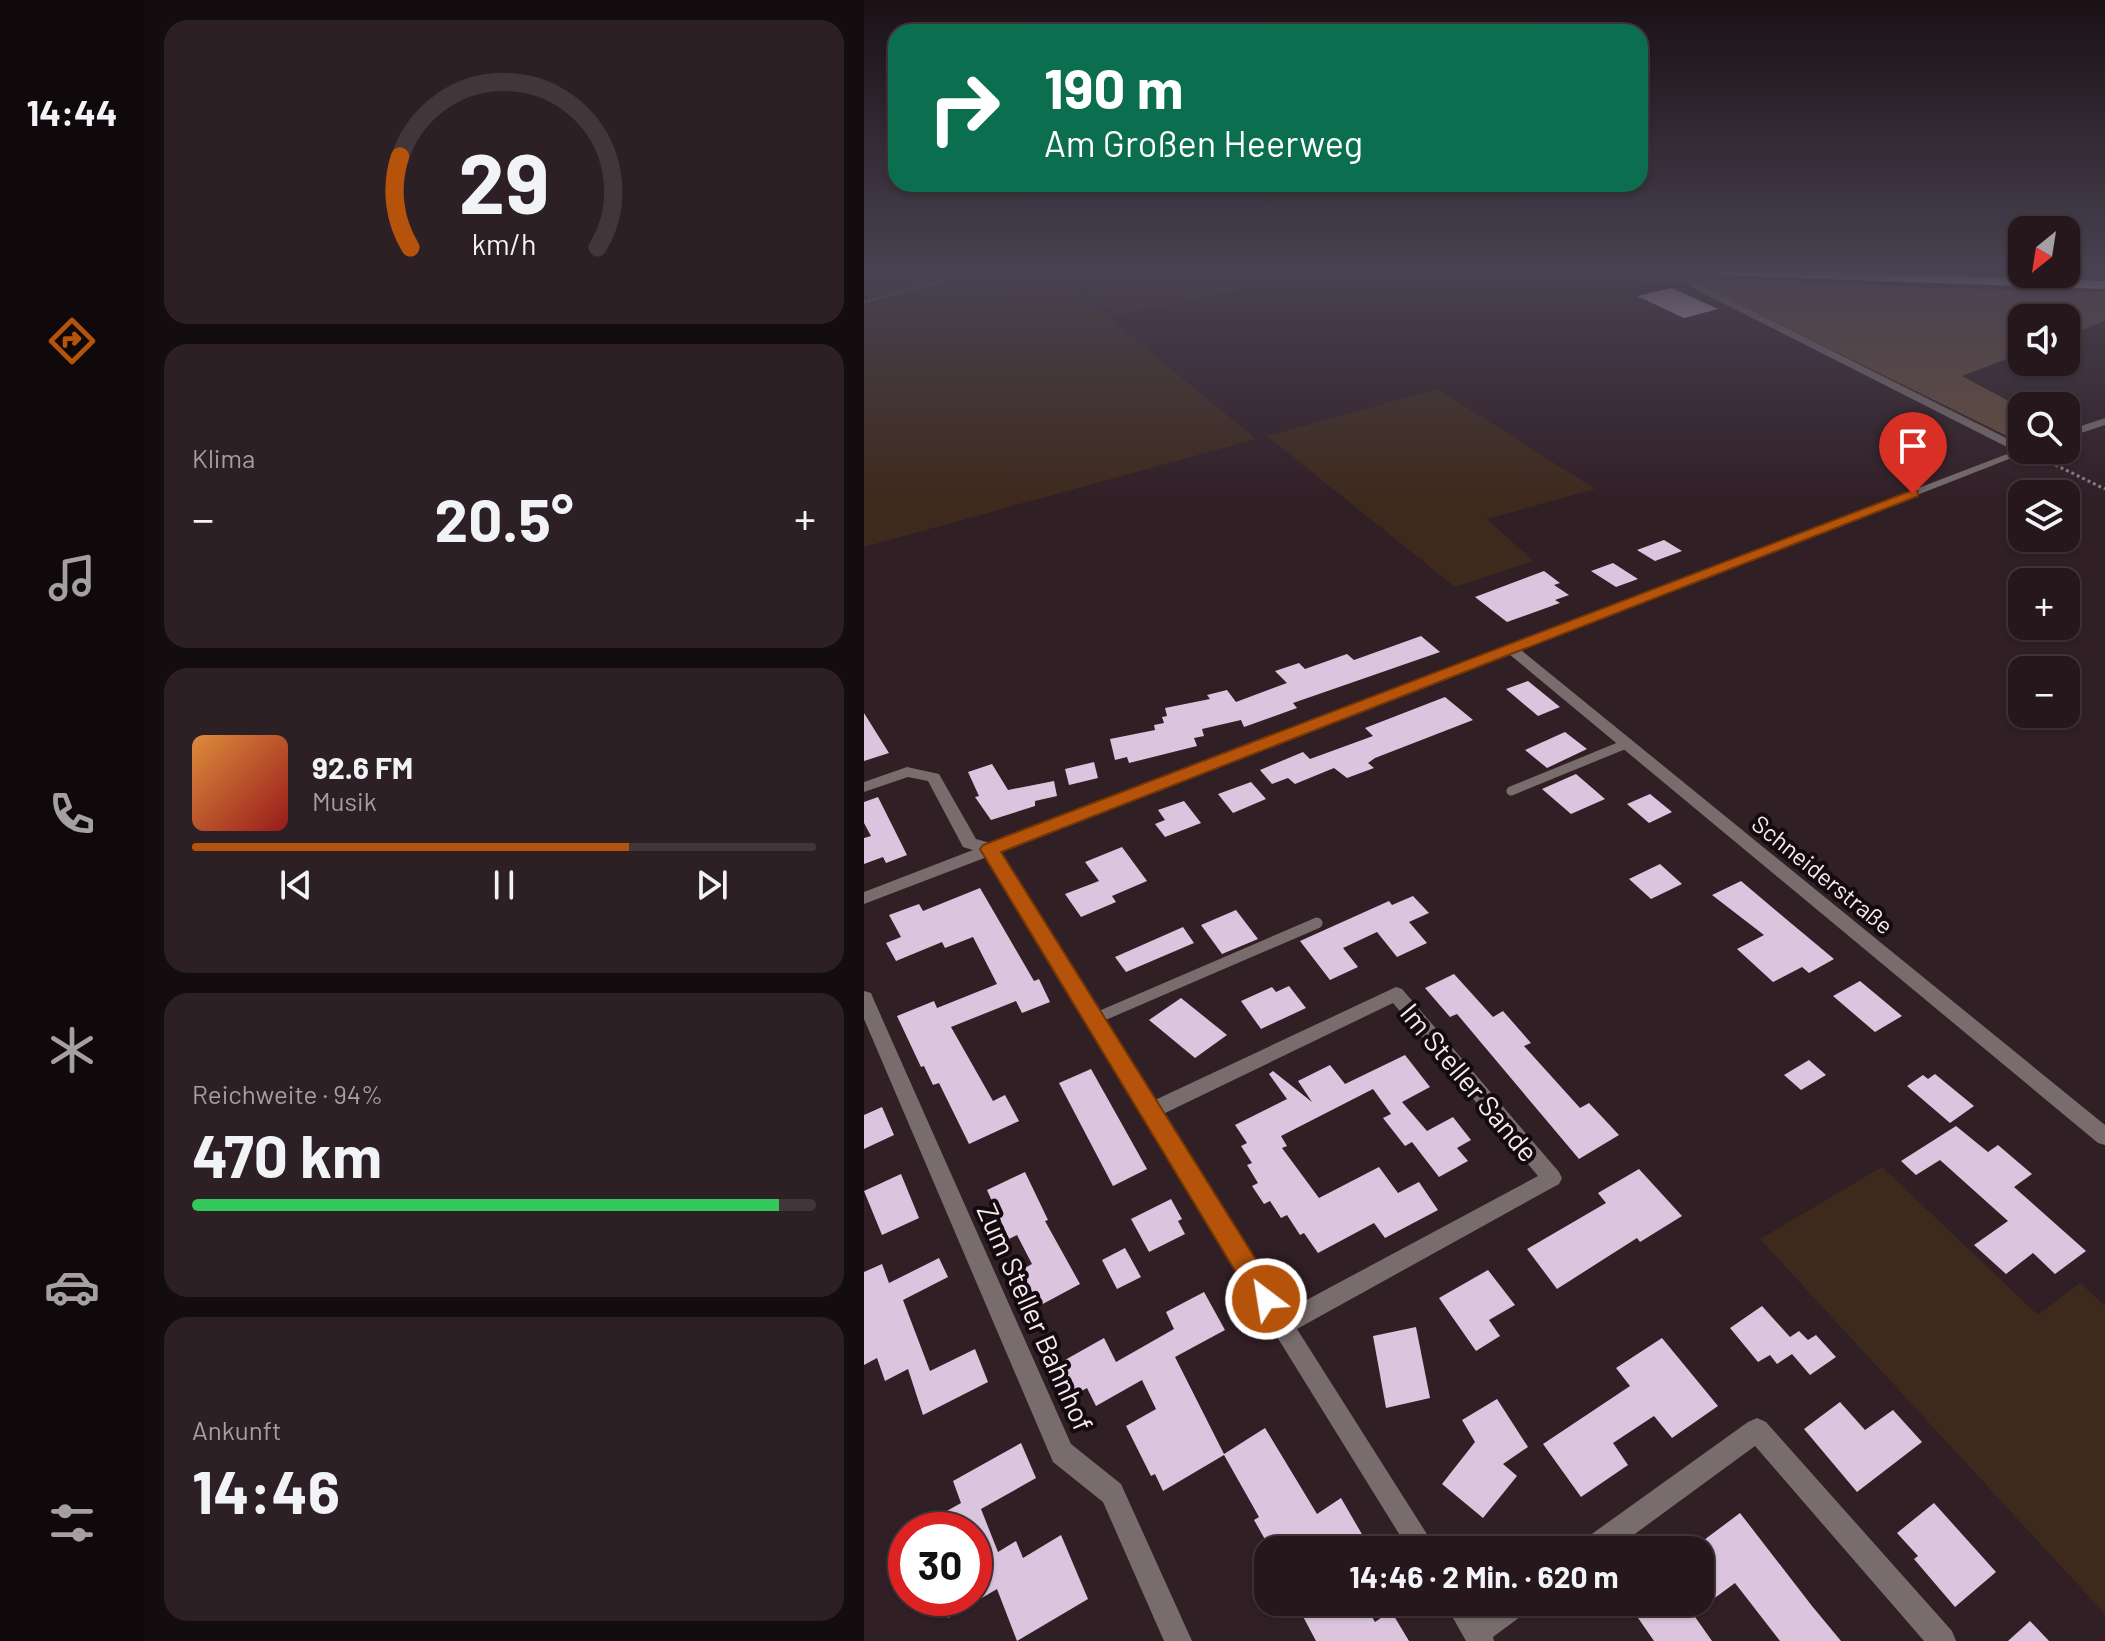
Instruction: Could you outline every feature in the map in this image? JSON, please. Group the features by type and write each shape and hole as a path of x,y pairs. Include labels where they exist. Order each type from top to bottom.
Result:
{"street":[{"path":"1819,348 2008,442"},
{"path":"2080,430 2105,421"},
{"path":"864,898 2008,456"},
{"name":"Schneiderstraße","path":"1511,649 2105,1137"},
{"path":"864,787 907,772 934,777 969,843 990,849 1415,1536"},
{"name":"Im Steller Sande","path":"1151,1111 1396,994 1552,1178 1282,1325"},
{"name":"Zum Steller Bahnhof","path":"864,998 1062,1453 1112,1493 1178,1641"},
{"path":"1610,1536 1757,1430 1942,1641"},
{"path":"1466,1616 1480,1637 1503,1616"}],"lane":[{"path":"1511,791 1626,744"},
{"path":"1094,1019 1317,923"}],"path":[{"path":"2053,464 2105,489"}],"shaded area":[{"path":"864,348 1145,348 1256,439 864,547"},
{"path":"1827,348 2008,348 2008,358 1962,376 2008,401 2008,437"},
{"path":"1438,389 1595,489 1487,519 1533,561 1455,587 1267,436"},
{"path":"1882,1167 2038,1315 2080,1283 2105,1306 2105,1614 1760,1239"}],"building":[{"path":"1664,540 1682,551 1655,561 1637,550"},
{"path":"1613,563 1638,579 1616,587 1591,571"},
{"path":"1544,571 1560,583 1554,585 1569,595 1555,600 1560,603 1507,622 1475,597"},
{"path":"1421,636 1440,652 1293,703 1297,708 1244,727 1241,720 1202,729 1204,736 1194,738 1197,746 1129,763 1127,757 1115,760 1110,739 1155,730 1154,725 1164,723 1162,717 1167,716 1165,708 1210,699 1207,695 1227,690 1236,702 1287,683 1275,671 1299,663 1305,669 1347,654 1354,660"},
{"path":"1528,681 1560,707 1538,716 1506,689"},
{"path":"1445,697 1473,720 1375,758 1368,763 1374,768 1347,778 1334,768 1295,784 1288,778 1272,784 1260,770 1303,752 1310,759 1373,736 1365,728"},
{"path":"864,713 889,753 864,761"},
{"path":"1565,732 1587,749 1547,768 1525,750"},
{"path":"1094,762 1098,778 1069,785 1065,769"},
{"path":"992,764 1008,790 1054,781 1057,796 1035,801 1035,806 991,820 975,797 979,796 968,772"},
{"path":"1576,774 1605,799 1571,814 1542,789"},
{"path":"1251,782 1266,799 1233,813 1218,794"},
{"path":"1650,794 1672,812 1649,823 1627,804"},
{"path":"878,797 907,855 886,863 883,857 864,864 864,838 871,836 864,823 864,802"},
{"path":"1184,801 1201,823 1165,837 1155,824 1165,820 1158,810"},
{"path":"1122,847 1147,881 1112,896 1116,902 1081,917 1065,894 1099,881 1085,862"},
{"path":"1660,864 1682,884 1651,899 1629,879"},
{"path":"1741,881 1834,959 1809,973 1802,967 1773,982 1737,949 1764,935 1712,895"},
{"path":"980,888 1034,981 1039,979 1050,1002 1022,1013 1016,1001 951,1027 993,1101 1005,1095 1019,1121 969,1144 939,1083 933,1085 924,1066 921,1067 897,1016 934,1001 937,1008 997,984 973,937 945,948 942,942 896,961 886,943 901,937 889,915 919,904 923,911"},
{"path":"1413,896 1429,913 1409,922 1427,943 1397,957 1377,932 1343,948 1358,967 1330,980 1300,941 1389,901 1392,905"},
{"path":"1236,910 1258,939 1222,954 1201,925"},
{"path":"1183,927 1194,943 1126,972 1115,957"},
{"path":"1454,974 1493,1017 1503,1011 1531,1043 1524,1046 1580,1108 1589,1103 1619,1135 1579,1159 1457,1014 1450,1017 1425,988"},
{"path":"1860,981 1902,1016 1875,1032 1833,996"},
{"path":"1289,986 1306,1008 1261,1029 1241,1001 1272,987 1276,992"},
{"path":"1181,998 1227,1035 1195,1058 1149,1020"},
{"path":"1405,1055 1430,1087 1402,1102 1427,1131 1453,1117 1471,1140 1457,1148 1468,1161 1439,1177 1412,1142 1405,1146 1383,1118 1391,1114 1373,1089 1281,1136 1287,1146 1282,1148 1319,1198 1379,1167 1398,1193 1419,1182 1438,1210 1385,1238 1374,1223 1318,1253 1304,1233 1300,1235 1287,1215 1281,1218 1270,1201 1264,1204 1252,1186 1258,1183 1247,1165 1252,1163 1241,1146 1247,1143 1235,1125 1287,1099 1269,1074 1273,1071 1312,1102 1298,1081 1330,1065 1345,1084"},
{"path":"1809,1060 1826,1075 1801,1090 1784,1075"},
{"path":"1091,1069 1147,1169 1113,1186 1059,1083"},
{"path":"1935,1074 1974,1106 1950,1123 1907,1086 1923,1075 1928,1079"},
{"path":"882,1107 894,1135 864,1149 864,1115"},
{"path":"1956,1126 1988,1152 1998,1145 2032,1174 2014,1187 2086,1251 2055,1274 2033,1253 2006,1274 1974,1245 2008,1221 1940,1160 1916,1175 1901,1161"},
{"path":"1639,1169 1682,1216 1640,1242 1637,1238 1557,1289 1527,1249 1606,1203 1598,1193"},
{"path":"1025,1172 1048,1220 1045,1221 1080,1284 1039,1306 1021,1270 1032,1264 1017,1235 1009,1239 987,1190"},
{"path":"901,1174 919,1218 882,1235 864,1191"},
{"path":"1171,1199 1182,1219 1178,1221 1185,1234 1149,1252 1131,1219"},
{"path":"1125,1248 1141,1277 1117,1289 1102,1260"},
{"path":"939,1258 948,1277 903,1300 930,1371 975,1349 988,1382 923,1415 908,1369 885,1381 877,1358 864,1365 864,1272 882,1264 889,1283"},
{"path":"1488,1270 1515,1305 1489,1320 1500,1336 1476,1351 1439,1298"},
{"path":"1204,1292 1225,1330 1175,1357 1224,1454 1265,1428 1317,1514 1341,1498 1363,1536 1263,1536 1254,1520 1259,1517 1224,1455 1163,1491 1155,1474 1151,1476 1126,1426 1156,1409 1142,1380 1096,1406 1087,1388 1064,1401 1049,1369 1104,1338 1116,1362 1174,1329 1166,1312"},
{"path":"1762,1306 1790,1337 1799,1331 1808,1340 1816,1335 1836,1357 1810,1375 1792,1354 1777,1364 1770,1355 1758,1362 1730,1328"},
{"path":"1416,1327 1430,1398 1386,1408 1373,1336"},
{"path":"1662,1338 1718,1406 1672,1438 1654,1416 1613,1443 1628,1465 1581,1497 1543,1444 1630,1386 1616,1368"},
{"path":"1497,1399 1528,1447 1503,1464 1517,1476 1483,1518 1442,1484 1475,1442 1462,1420"},
{"path":"1840,1402 1865,1430 1893,1410 1922,1442 1857,1492 1804,1429"},
{"path":"1021,1443 1036,1478 981,1509 982,1512 945,1512 961,1503 953,1481"},
{"path":"1934,1503 1996,1572 1955,1607 1914,1559 1918,1556 1897,1533"},
{"path":"1740,1513 1841,1641 1780,1641 1735,1583 1714,1598 1714,1536 1709,1536"},
{"path":"1061,1535 1088,1599 1017,1641 997,1589 992,1592 992,1537 998,1552 1016,1541 1023,1558"},
{"path":"1303,1616 1371,1616 1375,1622 1384,1616 1394,1616 1409,1641 1316,1641"},
{"path":"1637,1616 1694,1616 1712,1641 1654,1641"},
{"path":"2030,1621 2049,1641 2008,1641"}],"route":[{"path":"1266,1299 990,849 1913,494"}]}
